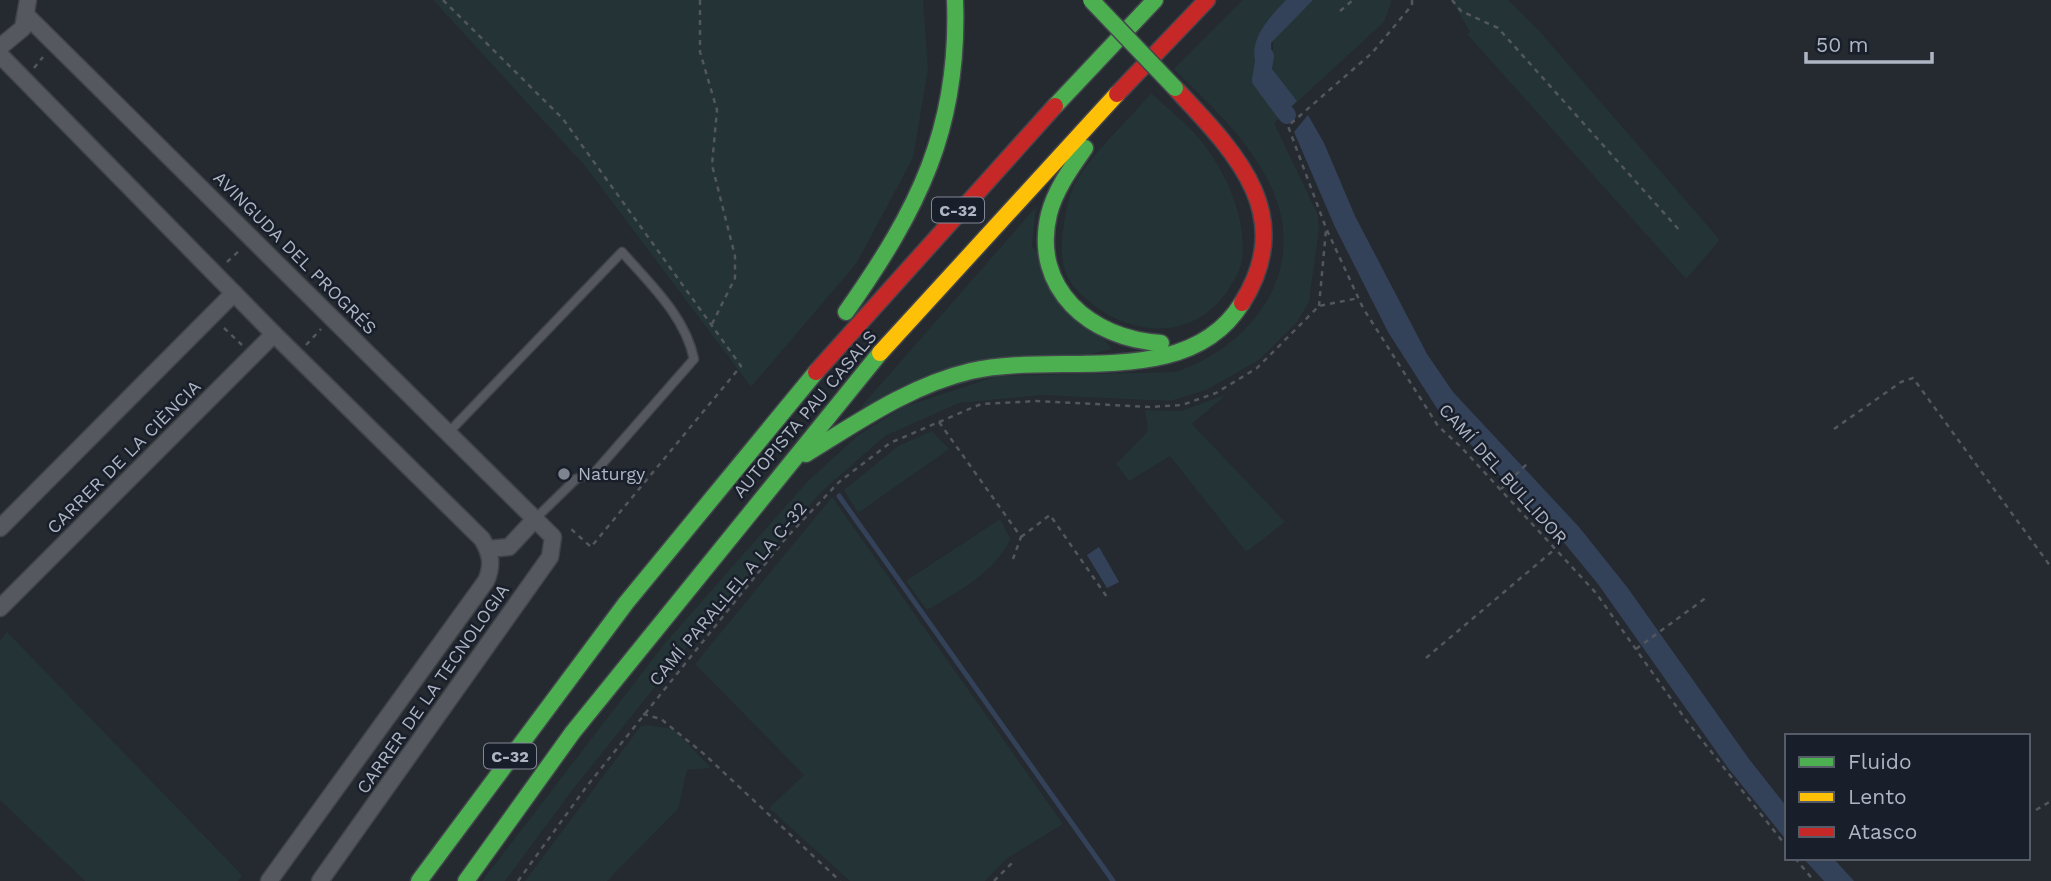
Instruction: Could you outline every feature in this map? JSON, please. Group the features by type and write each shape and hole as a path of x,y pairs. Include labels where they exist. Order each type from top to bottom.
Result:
{"highway":[{"path":"768,427 797,379 895,240 920,194 940,142 948,112 956,41 955,0"},
{"path":"784,467 887,404 940,381 972,371 1015,364 1175,355 1204,343 1230,320 1255,285 1263,260 1265,233 1262,208 1239,160 1091,0"},
{"name":"AUTOPISTA PAU CASALS","path":"419,881 555,696 768,427 917,255 1155,0"},
{"name":"AUTOPISTA PAU CASALS","path":"466,881 573,732 867,367 1207,0"},
{"path":"1124,87 1068,174 1048,216 1046,236 1053,278 1075,312 1106,334 1127,341 1175,342 1230,320"}],"street":[{"path":"0,47 19,33 28,8"},
{"name":"AVINGUDA DEL PROGRÉS","path":"28,8 252,237 536,518"},
{"path":"0,55 274,334 482,539 488,549 509,547 536,518"},
{"path":"0,528 234,293"},
{"name":"CARRER DE LA CIÈNCIA","path":"0,608 274,334"},
{"name":"CARRER DE LA TECNOLOGIA","path":"320,881 550,557 553,537 536,518"},
{"name":"CARRER DE LA TECNOLOGIA","path":"269,881 486,581 491,563 488,549"}],"lane":[{"path":"449,432 622,252 670,308 691,345 694,359 595,472 576,479 536,518"}],"path":[{"path":"443,0 563,119 741,366 591,547 570,528"},
{"path":"700,0 699,52 717,110 712,165 735,256 735,278 710,326"},
{"path":"1340,11 1353,0"},
{"name":"CAMÍ DEL BULLIDOR","path":"1412,0 1412,5 1372,53 1288,126 1326,228 1359,298 1438,426 1501,489 1597,593 1686,720 1785,844"},
{"path":"1452,0 1461,12 1498,28 1681,232"},
{"path":"1326,228 1319,306 1359,298"},
{"path":"216,274 252,237"},
{"name":"CAMÍ PARAL·LEL A LA C-32","path":"518,881 643,714 786,538 839,482 890,443 981,404 1037,401 1150,407 1182,405 1216,393 1257,368 1319,306"},
{"path":"212,316 253,356"},
{"path":"296,356 332,317"},
{"path":"1834,429 1901,382 1913,378 2051,567"},
{"path":"939,422 1021,537"},
{"path":"1501,489 1528,463"},
{"path":"1013,559 1021,537 1050,515 1107,597"},
{"path":"1426,658 1555,549"},
{"path":"1636,648 1707,597"},
{"path":"643,714 661,719 704,754 840,881"},
{"path":"2036,810 2051,801"},
{"path":"1798,860 1814,881"},
{"path":"994,881 1014,861"}],"shaded area":[{"path":"433,0 923,0 928,69 913,158 856,264 751,387 585,166"},
{"path":"1243,0 1290,0 1255,57 1293,105 1274,123 1318,215 1319,228 1309,302 1297,322 1259,360 1206,390 1170,401 1041,395 959,403 885,436 821,492 699,632 570,793 505,881 482,881 665,643 808,481 857,436 903,407 997,376 1175,372 1203,360 1228,344 1249,325 1266,302 1278,276 1283,249 1282,219 1272,189 1253,155 1229,125 1174,69"},
{"path":"1311,0 1392,0 1384,22 1297,102 1272,73 1273,39"},
{"path":"1451,0 1508,0 1542,34 1720,240 1686,279 1467,34 1470,32"},
{"path":"1151,93 1193,132 1221,171 1239,214 1243,245 1238,273 1213,308 1198,319 1164,328 1129,324 1095,306 1068,278 1062,251 1067,208 1078,178 1094,156"},
{"path":"1036,207 1032,246 1112,349 860,408"},
{"path":"1227,394 1192,424 1285,522 1246,552 1170,456 1129,481 1116,464 1148,431 1145,410 1181,411"},
{"path":"932,431 949,449 858,513 844,490 898,446"},
{"path":"832,497 1063,824 1006,859 985,881 850,881 769,808 804,775 695,664"},
{"path":"1000,519 1010,539 1004,551 974,580 927,610 906,581"},
{"path":"7,632 242,875 238,881 85,881 0,800 0,640"},
{"path":"647,725 674,729 711,768 687,770 678,809 607,881 525,881 640,727"}],"water":[{"path":"1286,0 1313,0 1271,43 1272,69 1297,101 1282,116 1263,82 1254,56 1255,44 1261,31"},
{"path":"1308,115 1324,143 1355,216 1427,354 1453,392 1579,527 1627,587 1749,759 1785,804 1785,839 1728,768 1598,584 1566,545 1438,410 1388,332 1335,227 1294,132"},
{"path":"1099,547 1119,582 1107,588 1087,555"},
{"path":"1805,860 1835,860 1854,881 1824,881"}],"waterway":[{"path":"1265,56 1261,80 1287,115"},
{"path":"839,496 1113,881"}],"traffic: fast":[{"path":"846,312 894,238 929,166 942,128 950,88 955,46 955,0"},
{"path":"1091,0 1175,88"},
{"path":"1055,106 1155,0"},
{"path":"1085,148 1055,196 1049,214 1046,241 1049,265 1058,287 1072,305 1090,320 1111,332 1161,343"},
{"path":"806,454 865,417 906,395 949,377 1005,366 1155,358 1189,348 1218,330 1242,303"},
{"path":"466,881 573,732 880,353"},
{"path":"419,881 626,603 816,372"}],"traffic: slow":[{"path":"880,353 1117,94"}],"traffic: jam":[{"path":"1117,94 1207,0"},
{"path":"1175,88 1219,136 1237,161 1252,186 1261,213 1264,241 1258,271 1242,303"},
{"path":"816,372 1055,106"}],"place":[{"name":"Naturgy","path":"564,474"}]}
